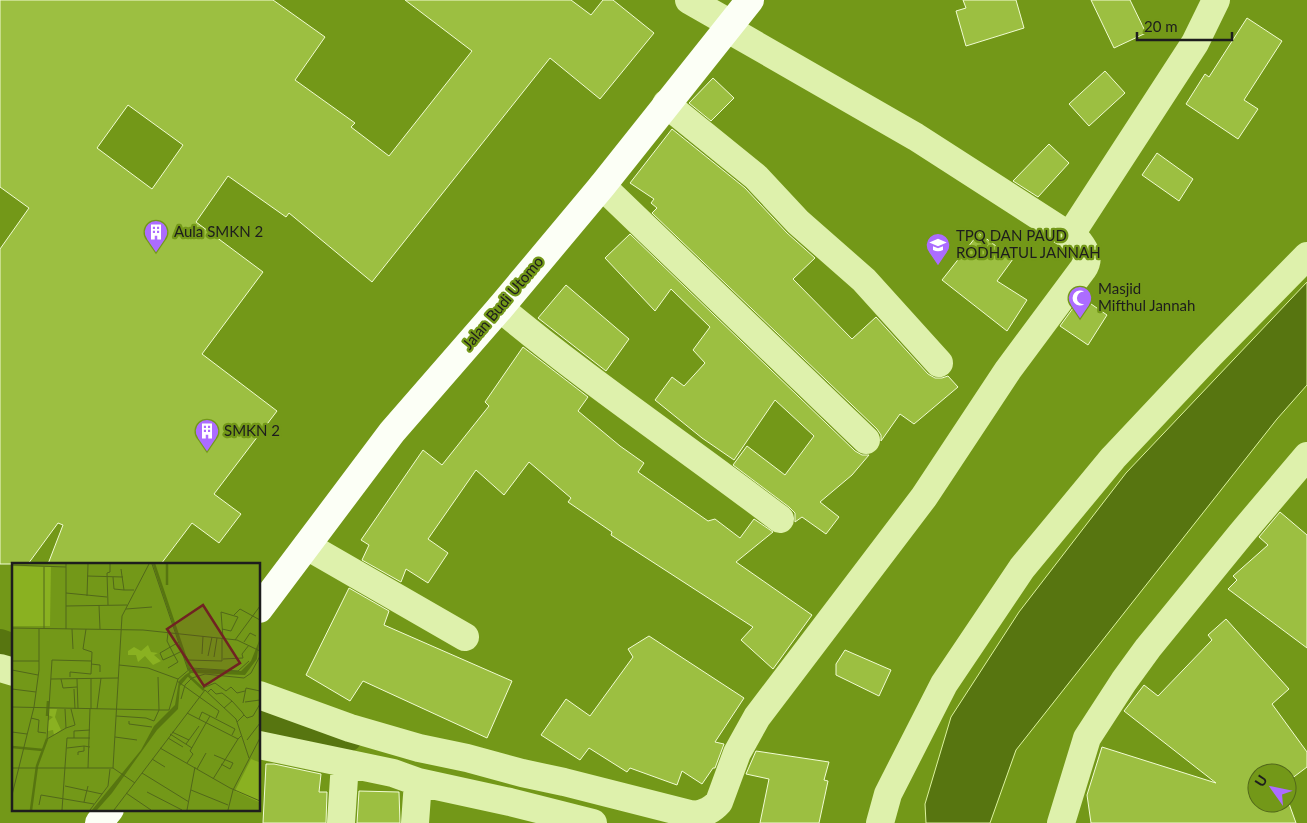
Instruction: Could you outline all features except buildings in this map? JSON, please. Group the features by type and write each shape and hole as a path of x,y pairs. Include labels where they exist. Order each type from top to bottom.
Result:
{"main road":[{"name":"Jalan Budi Utomo","path":"260,608 392,432 500,308 602,186 750,0"},
{"path":"99,823 109,810"}],"street":[{"path":"260,696 350,728 419,748 467,758 694,815 704,813 719,802 738,753 757,717 924,498 1008,370 1086,265 1088,259 1085,250 1079,242 916,137 689,0"},
{"path":"1069,237 1194,42 1216,0"},
{"path":"666,104 756,178 798,222 864,280 939,363"},
{"path":"602,186 866,440"},
{"path":"880,823 888,794 944,684 1022,568 1113,458 1307,256"},
{"path":"500,308 606,392 780,519"},
{"path":"1061,823 1087,738 1124,681 1148,648 1307,456"},
{"path":"307,546 465,637"},
{"path":"260,745 392,774 510,813 593,823"},
{"path":"341,823 345,763"},
{"path":"415,823 418,782"}],"shaded area":[{"path":"1307,282 1307,385 1277,419 1016,750 990,823 926,823 925,804 951,717 1019,612 1126,473"}],"waterway":[{"path":"0,645 12,649"},
{"path":"260,715 347,736"}],"place":[{"name":"Aula SMKN 2","path":"156,253"},
{"name":"TPQ DAN PAUD RODHATUL JANNAH","path":"938,266"},
{"name":"Masjid Mifthul Jannah","path":"1080,319"},
{"name":"SMKN 2","path":"207,452"}]}
